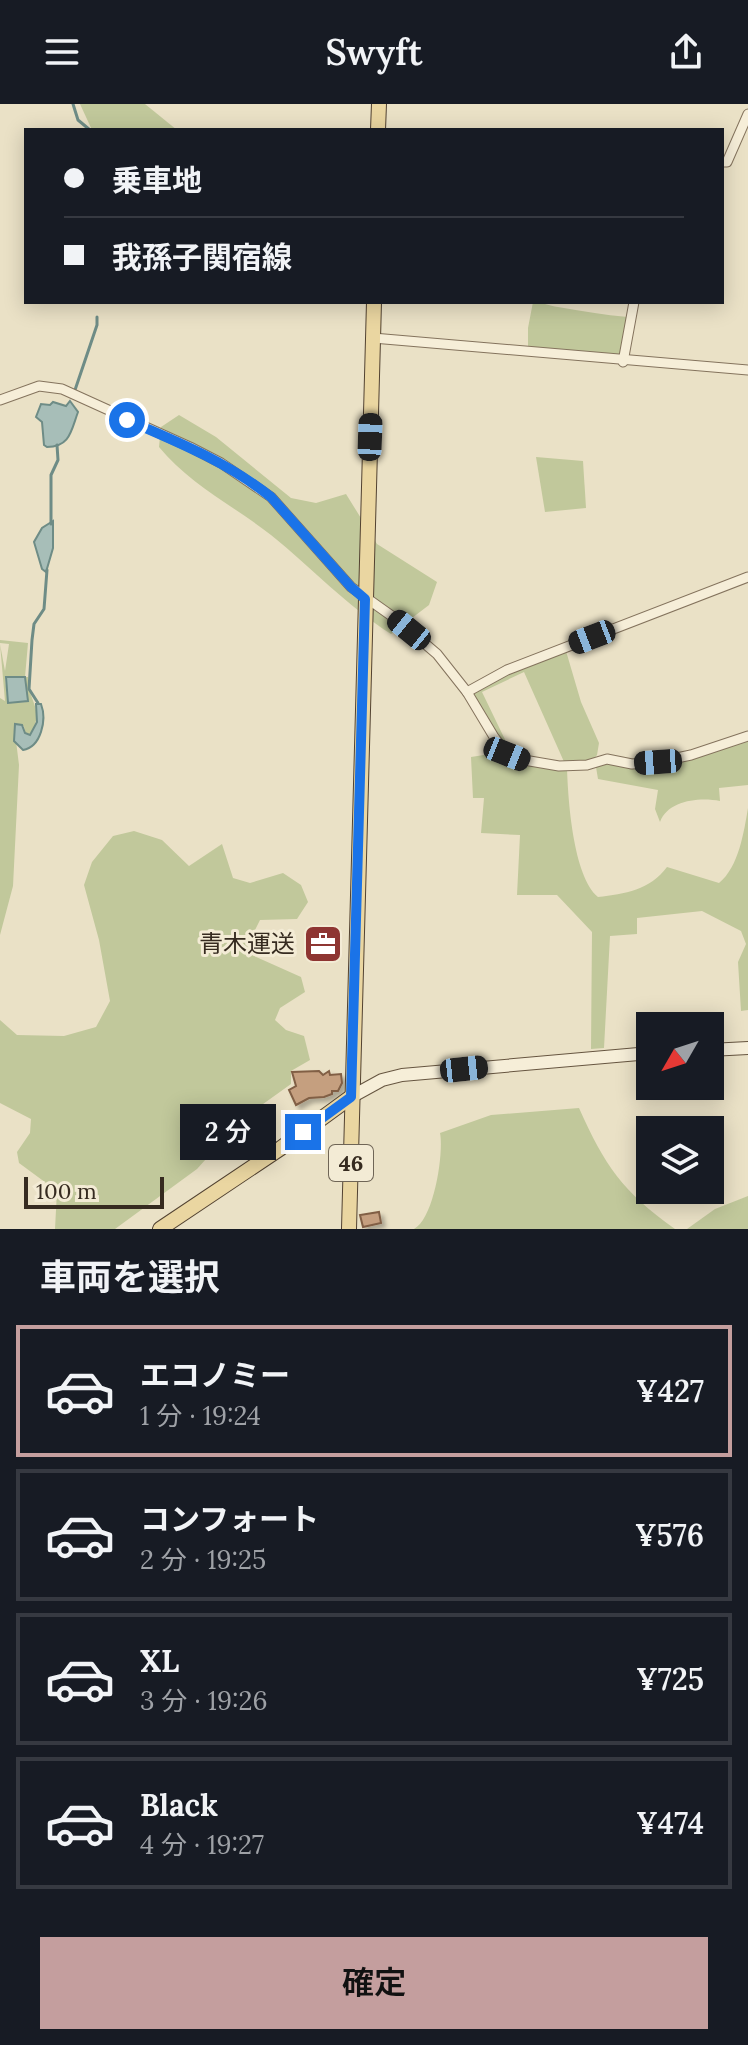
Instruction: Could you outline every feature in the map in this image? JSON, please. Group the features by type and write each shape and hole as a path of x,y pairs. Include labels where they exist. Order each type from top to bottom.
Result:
{"main road":[{"path":"378,128 379,104"},
{"path":"160,1229 351,1097 374,304"},
{"name":"46","path":"349,1229 351,1097"}],"street":[{"path":"724,162 727,162 748,114"},
{"path":"623,362 634,304"},
{"path":"373,338 623,362 748,370"},
{"path":"0,400 39,386 62,389 221,463 271,497 351,587 423,641 467,692 502,749 524,760 559,766 587,765 607,759 632,764 658,762 691,755 748,736"},
{"path":"467,692 507,670 748,577"},
{"path":"724,1049 748,1048"},
{"path":"351,1097 382,1080 402,1075 636,1054"}],"green space":[{"path":"80,104 145,104 175,128 91,128"},
{"path":"533,304 628,317 621,357 528,351"},
{"path":"179,415 216,437 291,498 316,503 346,494 377,544 437,582 429,605 391,634 359,611 271,535 184,472 159,447 161,427"},
{"path":"536,457 583,461 586,508 545,512"},
{"path":"0,640 28,643 25,677 28,677 36,719 29,735 25,733 24,726 14,725 19,765 13,886 0,935 0,698 5,701 0,644 5,671 9,644 0,643","holes":["25,677 27,702 8,703 5,678"]},
{"path":"566,651 581,702 599,743 597,755 592,761 565,764 524,672 482,692 511,752 507,750 471,693 506,672"},
{"path":"748,738 748,785 719,788 720,801 694,800 677,805 660,822 655,809 658,790 598,779 596,767 605,761 625,765"},
{"path":"503,752 567,768 577,855 590,887 598,897 645,886 667,867 719,883 736,858 748,808 748,1010 741,1011 738,962 746,944 741,931 702,911 637,918 637,934 610,936 604,1048 591,1049 592,932 557,895 517,895 520,835 481,833 484,798 473,798 471,757"},
{"path":"134,831 162,840 189,866 222,844 233,878 250,883 283,873 301,885 308,902 297,919 260,920 247,946 252,955 301,977 305,992 280,1008 275,1020 286,1030 304,1036 310,1060 291,1071 291,1084 242,1119 197,1169 115,1229 55,1229 57,1191 19,1163 17,1152 30,1133 31,1119 0,1103 0,1020 17,1035 64,1036 96,1027 110,1001 99,940 84,885 92,862 113,836"},
{"path":"579,1108 607,1162 636,1197 636,1204 643,1204 675,1229 414,1229 421,1223 432,1200 439,1170 440,1133 491,1115"},
{"path":"748,1196 748,1229 687,1229 715,1209"}],"water":[{"path":"70,401 78,412 71,431 61,444 47,447 44,445 42,422 36,417 41,404 50,405 53,402 66,406"},
{"path":"53,521 53,548 46,572 42,569 34,542 42,528"},
{"path":"6,677 25,677 28,701 8,703"},
{"path":"36,704 41,704 43,710 43,725 34,744 23,750 14,741 15,724 22,725 25,733 30,735 37,722"}],"building":[{"path":"319,1071 323,1075 329,1071 330,1075 341,1074 342,1083 338,1091 324,1097 309,1098 296,1105 289,1090 296,1086 292,1072"},
{"path":"379,1212 381,1223 363,1227 360,1215"}],"waterway":[{"path":"73,104 78,120 88,128"},
{"path":"75,390 97,317"},
{"path":"51,524 51,475 58,460 57,445"},
{"path":"38,703 29,689 32,640 34,624 44,609 47,570"}],"place":[{"name":"青木運送","path":"323,944"}],"route":[{"path":"127,420 190,447 256,485 271,497 365,599 351,1097 303,1132"}]}
